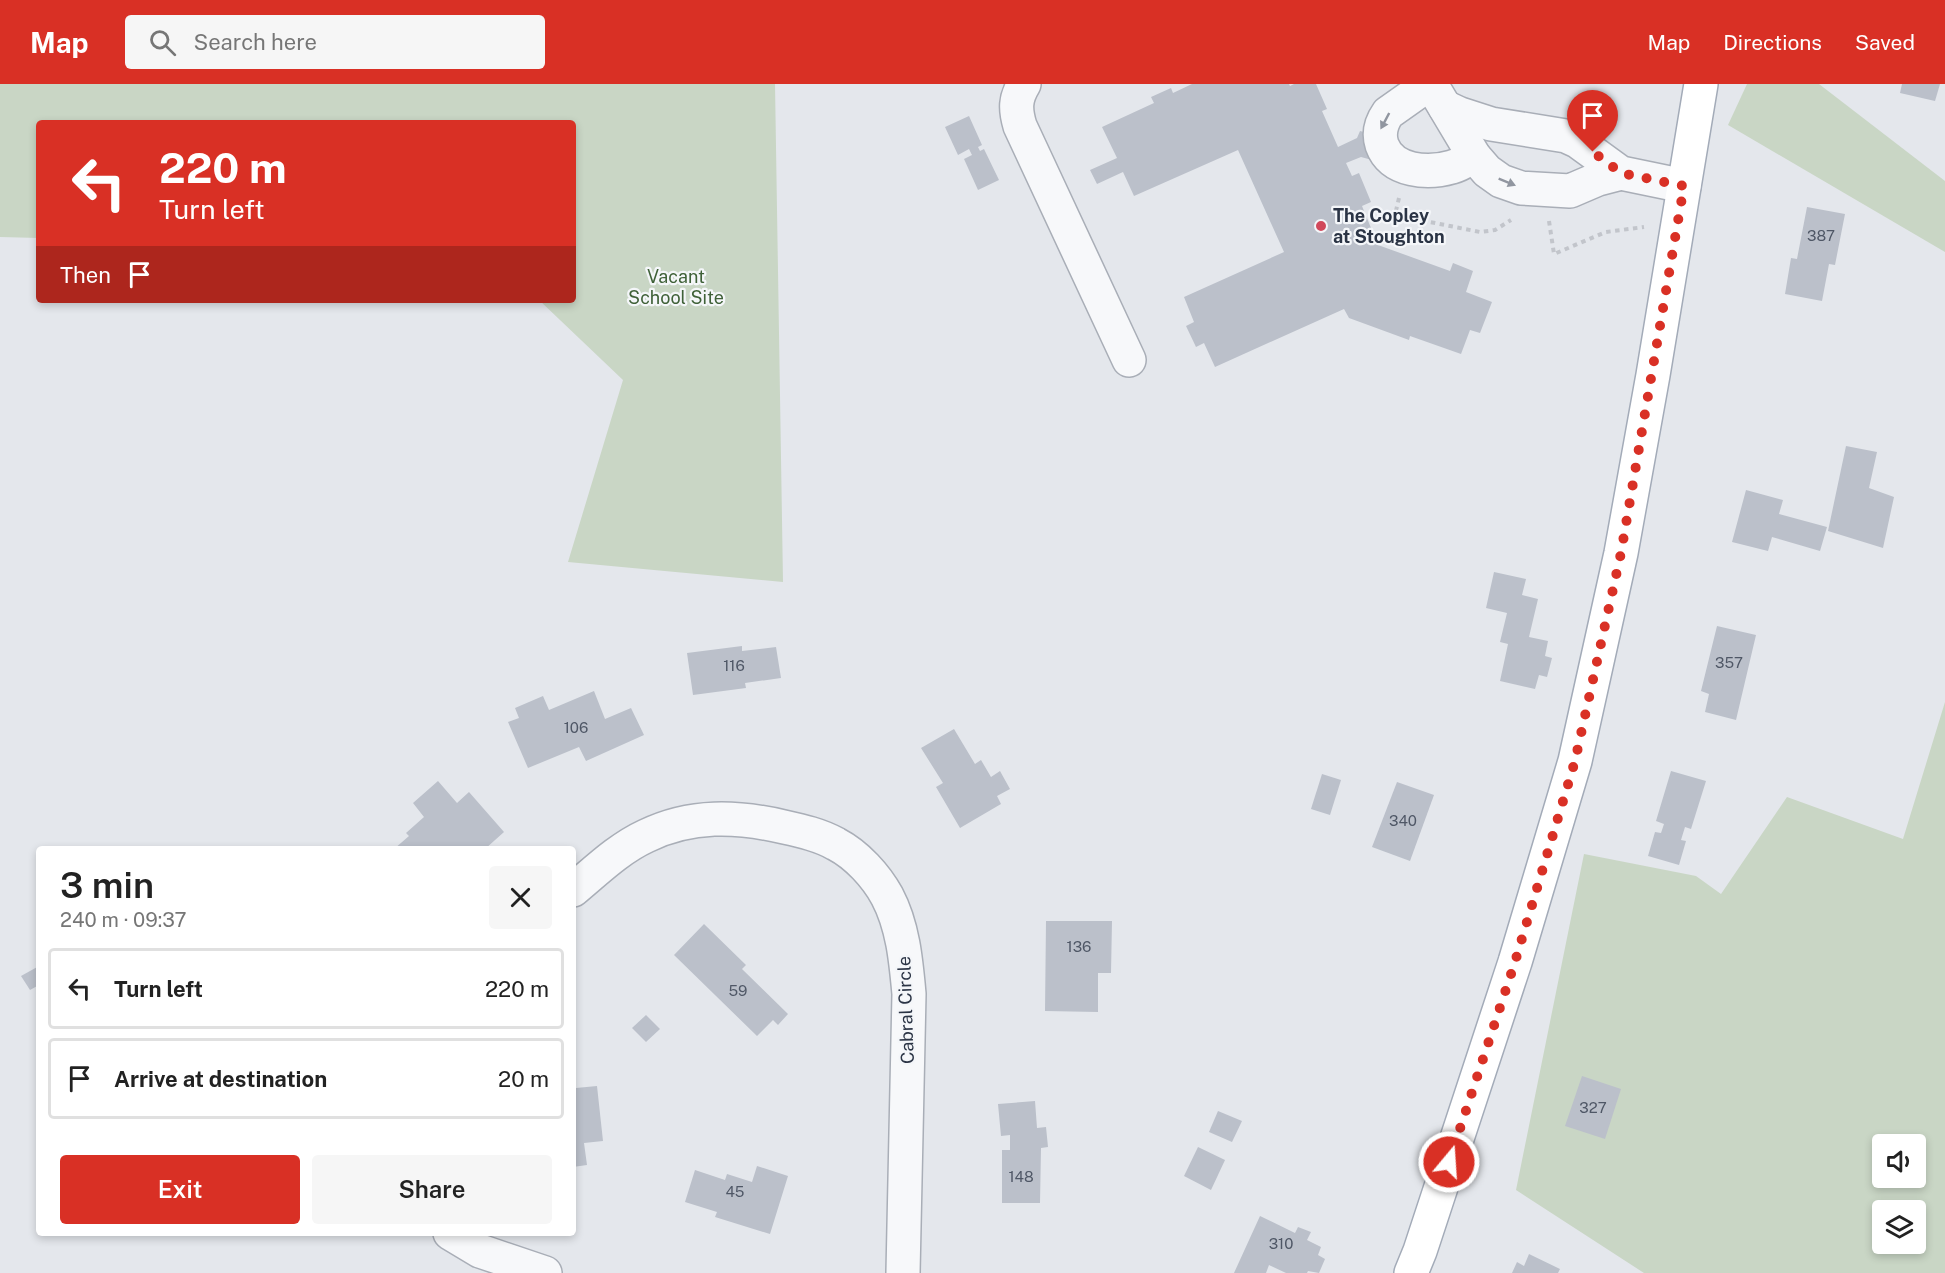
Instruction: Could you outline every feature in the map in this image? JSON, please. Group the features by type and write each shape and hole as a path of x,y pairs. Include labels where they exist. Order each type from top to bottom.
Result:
{"main road":[{"path":"1411,1273 1512,973 1575,761 1621,553 1701,84"}],"street":[{"path":"1024,84 1016,100 1020,126 1129,360"},
{"path":"1435,92 1460,114 1491,124 1566,136 1577,141 1621,173 1684,186"},
{"path":"1435,92 1474,156 1487,171 1501,181 1521,188 1570,191 1598,179 1621,173"},
{"path":"1435,92 1388,113 1384,118 1380,136 1387,155 1391,160 1403,166 1437,170 1455,166 1474,156"},
{"name":"Cabral Circle","path":"576,888 619,852 646,835 692,821 723,818 754,821 811,833 837,844 858,860 873,876 896,916 906,965 909,994 903,1273"},
{"path":"455,1236 480,1251 545,1273"}],"green space":[{"name":"Vacant School Site","path":"0,84 775,84 783,582 568,562 623,380 542,303 576,303 576,120 36,120 36,238 0,237"},
{"path":"1747,84 1819,84 1945,181 1945,252 1728,125"},
{"path":"1945,702 1945,1273 1644,1273 1516,1190 1584,854 1696,876 1721,894 1787,797 1903,839"}],"building":[{"name":"The Copley at Stoughton","path":"1192,84 1289,84 1290,86 1316,84 1327,109 1322,111 1338,147 1357,138 1360,131 1379,136 1372,160 1361,157 1346,163 1352,176 1359,173 1371,202 1362,206 1378,245 1450,271 1453,263 1473,271 1466,292 1492,302 1480,333 1470,330 1461,354 1410,336 1409,340 1349,318 1344,309 1215,367 1204,343 1196,347 1186,326 1194,322 1184,297 1284,252 1238,150 1134,196 1123,172 1097,184 1090,170 1117,158 1102,127 1154,103 1151,97 1171,88 1173,93"},
{"path":"1902,84 1940,84 1935,101 1900,93"},
{"path":"969,116 982,145 978,147 980,151 984,149 999,180 978,190 964,159 972,155 969,149 958,155 945,127"},
{"path":"1807,207 1845,214 1835,265 1829,264 1822,301 1785,294 1791,258 1797,259"},
{"path":"1846,446 1877,452 1869,488 1894,497 1883,548 1828,531"},
{"path":"1746,490 1783,500 1779,514 1827,527 1820,551 1772,537 1768,551 1732,542"},
{"path":"1494,572 1526,579 1522,595 1538,599 1529,637 1548,641 1545,656 1552,658 1547,677 1539,675 1535,689 1500,681 1508,644 1500,642 1507,613 1486,608"},
{"path":"1717,626 1756,635 1736,720 1705,712 1709,694 1701,691"},
{"path":"742,646 742,651 776,647 781,678 745,683 746,688 693,695 687,653"},
{"path":"594,691 605,719 631,708 644,735 586,761 579,747 528,768 508,722 519,718 515,708 543,696 549,710"},
{"path":"954,729 975,764 981,760 991,777 1000,771 1010,789 997,796 1001,804 960,828 936,787 943,783 921,748"},
{"path":"1671,771 1706,781 1691,829 1685,827 1681,840 1686,841 1679,865 1648,856 1655,832 1661,833 1664,824 1656,821"},
{"path":"1322,774 1341,780 1330,815 1311,809"},
{"path":"438,781 457,803 469,792 504,832 488,846 397,846 409,836 406,833 424,817 413,803"},
{"path":"1397,782 1434,795 1410,861 1372,847"},
{"path":"1046,921 1112,921 1111,973 1098,973 1098,1012 1045,1011"},
{"path":"704,924 746,965 742,969 788,1014 778,1025 773,1020 757,1036 674,955"},
{"path":"36,968 36,987 30,990 21,976"},
{"path":"646,1015 660,1029 646,1042 632,1028"},
{"path":"1582,1076 1621,1089 1605,1139 1565,1126"},
{"path":"597,1086 603,1141 584,1143 587,1165 576,1167 576,1088"},
{"path":"1035,1101 1037,1128 1046,1127 1048,1147 1041,1148 1040,1203 1002,1203 1002,1150 1010,1150 1010,1135 1001,1136 998,1104"},
{"path":"1218,1111 1242,1121 1232,1142 1209,1132"},
{"path":"1198,1147 1225,1160 1211,1190 1184,1176"},
{"path":"757,1166 788,1176 770,1234 715,1217 717,1212 685,1202 695,1170 725,1180 727,1174 752,1182"},
{"path":"1260,1216 1295,1233 1298,1227 1311,1232 1307,1240 1321,1247 1318,1255 1325,1259 1319,1273 1308,1271 1307,1273 1286,1273 1269,1265 1266,1273 1234,1273"},
{"path":"1529,1254 1560,1269 1558,1273 1512,1273 1517,1262 1524,1266"}],"place":[{"name":"The Copley at Stoughton","path":"1321,226"}],"route":[{"path":"1449,1162 1515,962 1575,761 1621,553 1684,186 1621,173 1593,152"}]}
